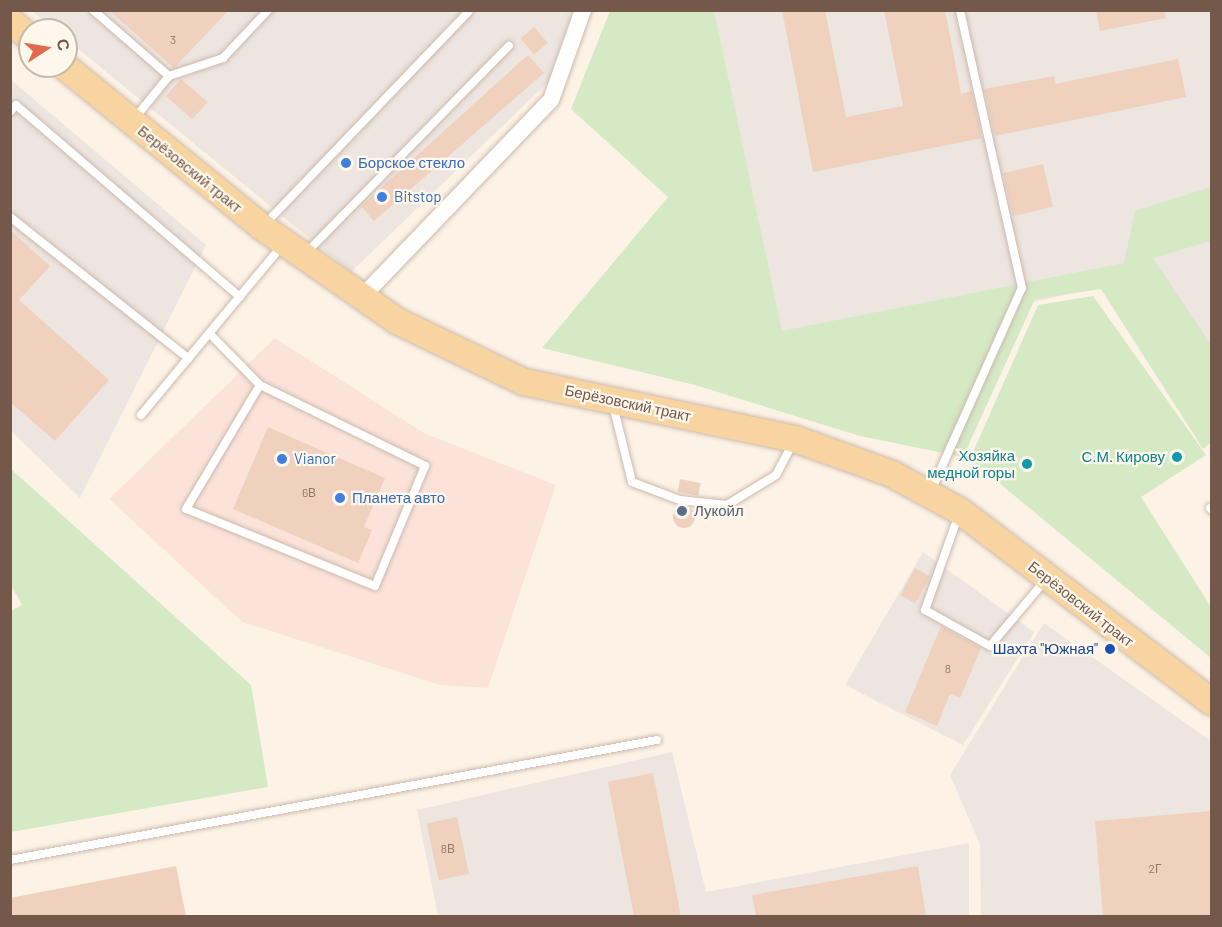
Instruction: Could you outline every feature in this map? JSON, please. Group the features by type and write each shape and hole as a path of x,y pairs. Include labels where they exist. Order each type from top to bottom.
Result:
{"main road":[{"name":"Берёзовский тракт","path":"78,78 262,227 397,321 524,382 612,398 795,439 892,474 960,511 1212,702"}],"street":[{"path":"361,298 552,100 583,10"}],"lane":[{"path":"93,10 169,76"},
{"path":"132,122 169,76 223,58 268,10"},
{"path":"930,495 1022,288 960,10"},
{"path":"262,227 468,12"},
{"path":"141,415 240,297 509,46"},
{"path":"10,112 16,105 240,297"},
{"path":"10,217 189,359"},
{"path":"210,334 260,385 424,466 375,585 186,509 260,385"},
{"path":"612,398 632,482 680,500 727,505 776,475 795,439"},
{"path":"960,511 925,610 990,646 1047,578"},
{"path":"10,860 657,740"}],"shaded area":[{"path":"32,11 573,11 548,82 351,272 78,49 78,18 40,18"},
{"path":"674,11 1211,11 1211,418 1114,284 755,364"},
{"path":"10,79 206,245 80,498 11,431"},
{"path":"275,338 424,433 556,485 488,688 440,685 242,622 109,499"},
{"path":"923,552 1034,632 963,745 845,685"},
{"path":"1044,623 1211,741 1211,916 981,916 980,844 950,775"},
{"path":"672,752 706,892 969,843 969,916 438,916 417,810"}],"green space":[{"path":"610,11 714,11 782,331 1124,263 1135,211 1211,187 1211,241 1153,258 1211,345 1211,442 1203,449 1101,289 1035,299 963,457 860,436 695,385 542,348 668,197 571,109"},
{"path":"1093,296 1206,455 1141,497 1211,607 1211,658 970,459 1038,305"},
{"path":"11,469 251,685 268,787 11,832 11,611 22,605 11,585"}],"building":[{"path":"109,10 229,10 174,68"},
{"path":"782,10 825,10 846,117 903,106 884,10 945,10 961,94 972,91 982,138 813,172"},
{"path":"1096,10 1165,10 1166,18 1100,31"},
{"path":"534,27 548,43 534,55 520,39"},
{"path":"528,55 544,73 374,221 361,206"},
{"path":"1178,59 1186,97 995,136 984,89 1054,76 1055,84"},
{"path":"181,79 207,102 192,119 166,96"},
{"path":"1043,164 1053,207 1013,216 1003,173"},
{"path":"10,230 50,266 19,300 109,380 55,441 10,402"},
{"path":"268,427 385,478 364,527 372,530 358,563 233,509"},
{"path":"680,479 701,483 698,496 678,492"},
{"path":"680,506 688,506 695,513 695,521 688,528 680,528 673,521 673,513"},
{"path":"915,568 930,576 915,603 900,595"},
{"path":"941,626 981,648 960,698 950,694 937,726 905,712"},
{"path":"653,773 681,916 634,916 608,782"},
{"path":"1212,811 1212,916 1103,916 1095,821"},
{"path":"457,817 469,874 439,880 427,823"},
{"path":"176,866 186,916 10,916 10,898"},
{"path":"918,866 926,916 756,916 752,895"}],"place":[{"name":"Борское стекло","path":"346,163"},
{"name":"Bitstop","path":"382,197"},
{"name":"С.М. Кирову","path":"1177,457"},
{"name":"Vianor","path":"282,459"},
{"name":"Хозяйка медной горы","path":"1027,464"},
{"name":"Планета авто","path":"340,498"},
{"name":"Лукойл","path":"682,511"},
{"name":"Шахта \"Южная\"","path":"1110,649"}]}
